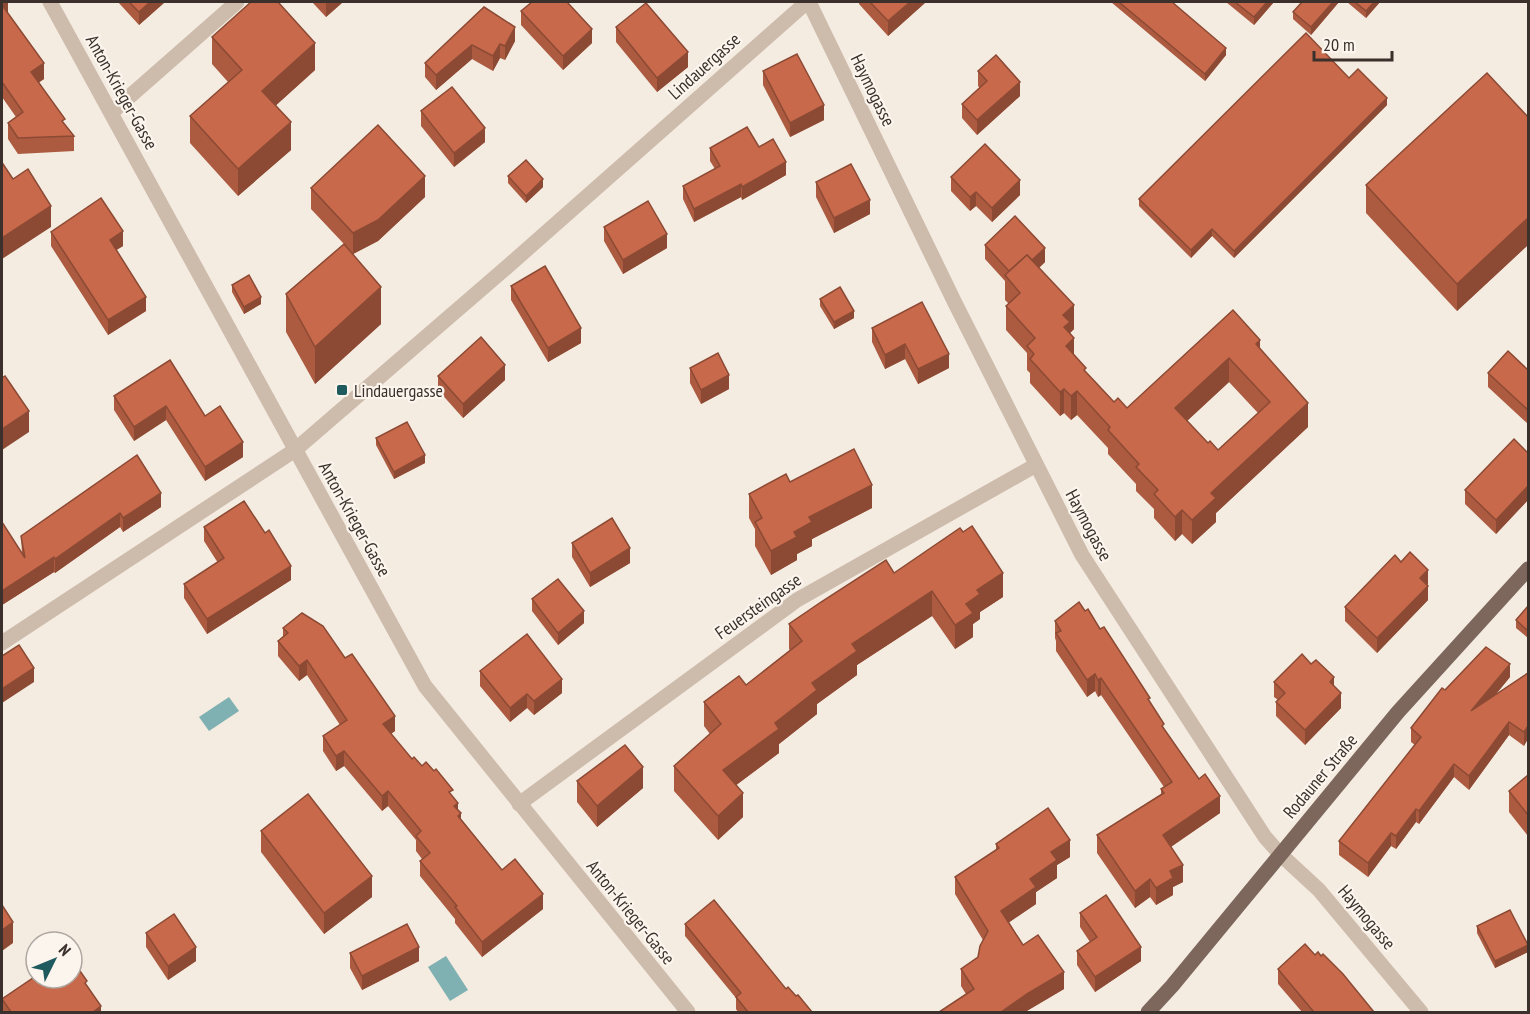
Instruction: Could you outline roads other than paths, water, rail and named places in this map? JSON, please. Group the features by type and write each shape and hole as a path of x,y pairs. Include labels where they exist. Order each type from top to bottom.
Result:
{"main road":[{"name":"Rodauner Straße","path":"1148,1012 1179,978 1398,712 1528,570"}],"street":[{"name":"Anton-Krieger-Gasse","path":"50,2 425,686 688,1012"},
{"path":"112,112 237,2"},
{"name":"Lindauergasse","path":"2,643 295,450 808,2"},
{"name":"Haymogasse","path":"808,2 1082,555 1265,837 1319,890 1421,1012"},
{"name":"Feuersteingasse","path":"519,804 797,600 1036,465"}],"water":[{"path":"229,697 239,711 209,731 199,717"},
{"path":"446,956 468,990 450,1001 428,967"}],"place":[{"name":"Lindauergasse","path":"342,390"}]}
